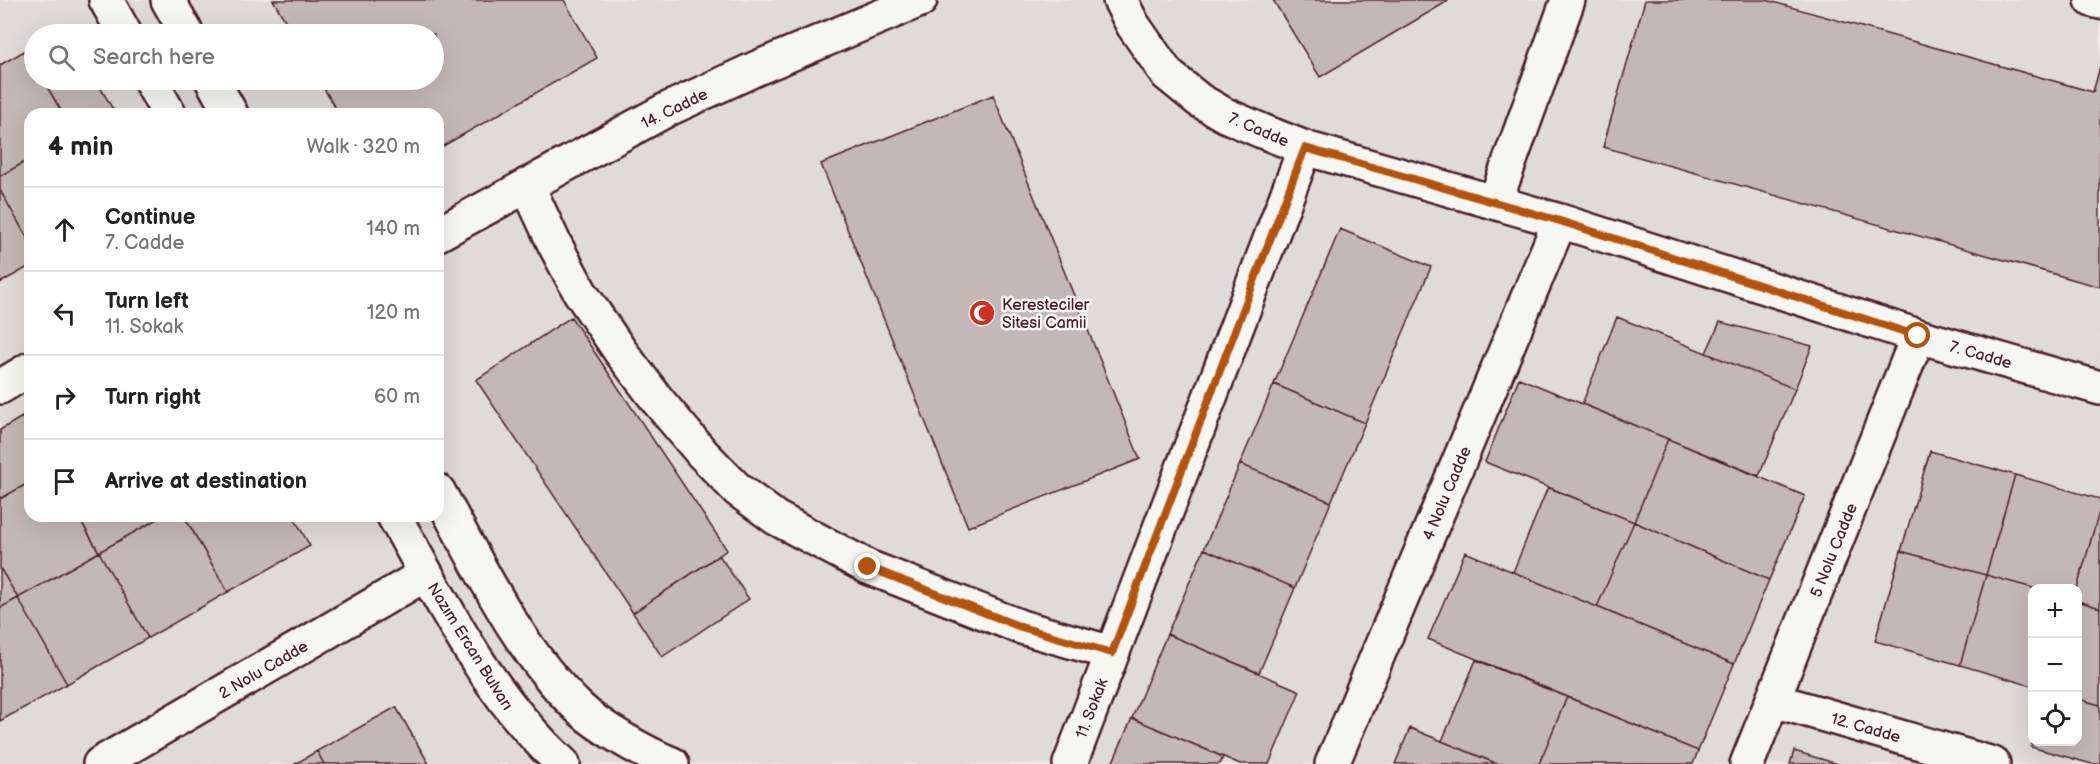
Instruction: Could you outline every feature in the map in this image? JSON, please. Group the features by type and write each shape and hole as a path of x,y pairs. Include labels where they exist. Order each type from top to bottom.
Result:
{"street":[{"path":"106,0 119,24"},
{"path":"168,0 181,24"},
{"name":"14. Cadde","path":"444,231 666,110 758,68 920,0"},
{"name":"7. Cadde","path":"1120,0 1133,25 1167,74 1199,100 1225,115 1305,148 1560,221 1918,336 2100,388"},
{"path":"1495,202 1568,0"},
{"path":"2092,0 2100,2"},
{"path":"156,90 166,108"},
{"path":"218,90 228,108"},
{"name":"11. Sokak","path":"1070,764 1305,148"},
{"path":"527,185 580,292 620,351 673,419 738,490 776,518 868,567 1021,627 1112,653"},
{"name":"4 Nolu Cadde","path":"1332,764 1560,221"},
{"name":"5 Nolu Cadde","path":"1748,764 1918,336"},
{"path":"0,387 24,373"},
{"path":"444,501 513,624 550,677 579,708 652,762"},
{"name":"Nazım Ercan Bulvarı","path":"397,522 486,675 514,714 563,764"},
{"name":"2 Nolu Cadde","path":"100,764 426,574"},
{"name":"12. Cadde","path":"1773,700 1993,764"}],"shaded area":[{"path":"0,0 2100,0 2100,764 0,764"}],"building":[{"path":"273,0 564,0 597,58 444,146 444,108 335,108 325,90 444,90 444,24 287,24"},
{"path":"1273,0 1447,0 1448,1 1320,77"},
{"path":"1645,0 1766,0 2093,92 2100,67 2100,287 1603,147"},
{"path":"24,51 24,90 49,90 59,108 24,108 24,162 0,176 0,65"},
{"path":"49,90 102,90 112,108 59,108"},
{"name":"Keresteciler Sitesi Camii","path":"993,95 1140,459 968,527 821,164"},
{"path":"24,162 24,232 0,190 0,176"},
{"path":"0,190 24,232 24,269 0,283"},
{"path":"1340,229 1431,267 1365,423 1274,384"},
{"path":"571,317 727,550 633,613 476,380"},
{"path":"1617,317 1795,389 1759,476 1582,404"},
{"path":"1720,322 1812,346 1795,389 1706,353"},
{"path":"1519,378 1668,439 1634,522 1485,462"},
{"path":"1274,384 1365,423 1331,502 1240,464"},
{"path":"22,417 24,420 24,485 0,499 0,430"},
{"path":"1668,439 1805,496 1769,580 1634,522"},
{"path":"1930,451 2015,475 1986,575 1901,551"},
{"path":"1240,464 1331,502 1295,588 1204,549"},
{"path":"2015,475 2100,499 2100,509 2078,584 2028,584 2028,587 1986,575"},
{"path":"24,485 24,522 82,522 99,552 18,598 0,568 0,499"},
{"path":"1548,487 1634,522 1597,607 1513,572"},
{"path":"2100,509 2100,608 2082,602 2082,584 2078,584"},
{"path":"82,522 152,522 99,552"},
{"path":"152,522 187,522 228,592 148,638 99,552"},
{"path":"187,522 296,522 310,546 228,592"},
{"path":"1634,522 1769,580 1734,664 1597,607"},
{"path":"1204,549 1295,588 1259,673 1167,634"},
{"path":"1901,551 1986,575 1960,665 1875,641"},
{"path":"99,552 148,638 67,684 18,598"},
{"path":"1465,552 1734,664 1698,751 1428,639"},
{"path":"719,555 749,599 662,657 633,613"},
{"path":"0,568 18,598 0,608"},
{"path":"1986,575 2028,587 2028,685 1960,665"},
{"path":"18,598 67,684 0,721 0,608"},
{"path":"2082,602 2100,608 2100,705 2082,700"},
{"path":"1167,634 1300,691 1269,764 1240,764 1132,718"},
{"path":"1476,660 1567,697 1539,764 1497,764 1442,741"},
{"path":"1567,697 1698,751 1693,764 1539,764"},
{"path":"2082,700 2100,705 2100,764 2092,764 2031,747 2082,746"},
{"path":"396,707 429,764 324,764 317,751"},
{"path":"1132,718 1223,757 1220,764 1112,764"},
{"path":"1410,728 1493,762 1492,764 1395,764"},
{"path":"317,751 324,764 295,764"},
{"path":"1794,751 1838,764 1790,764"}],"place":[{"name":"Keresteciler Sitesi Camii","path":"982,313"}],"route":[{"path":"868,567 1021,627 1112,653 1305,148 1560,221 1918,336"}]}
